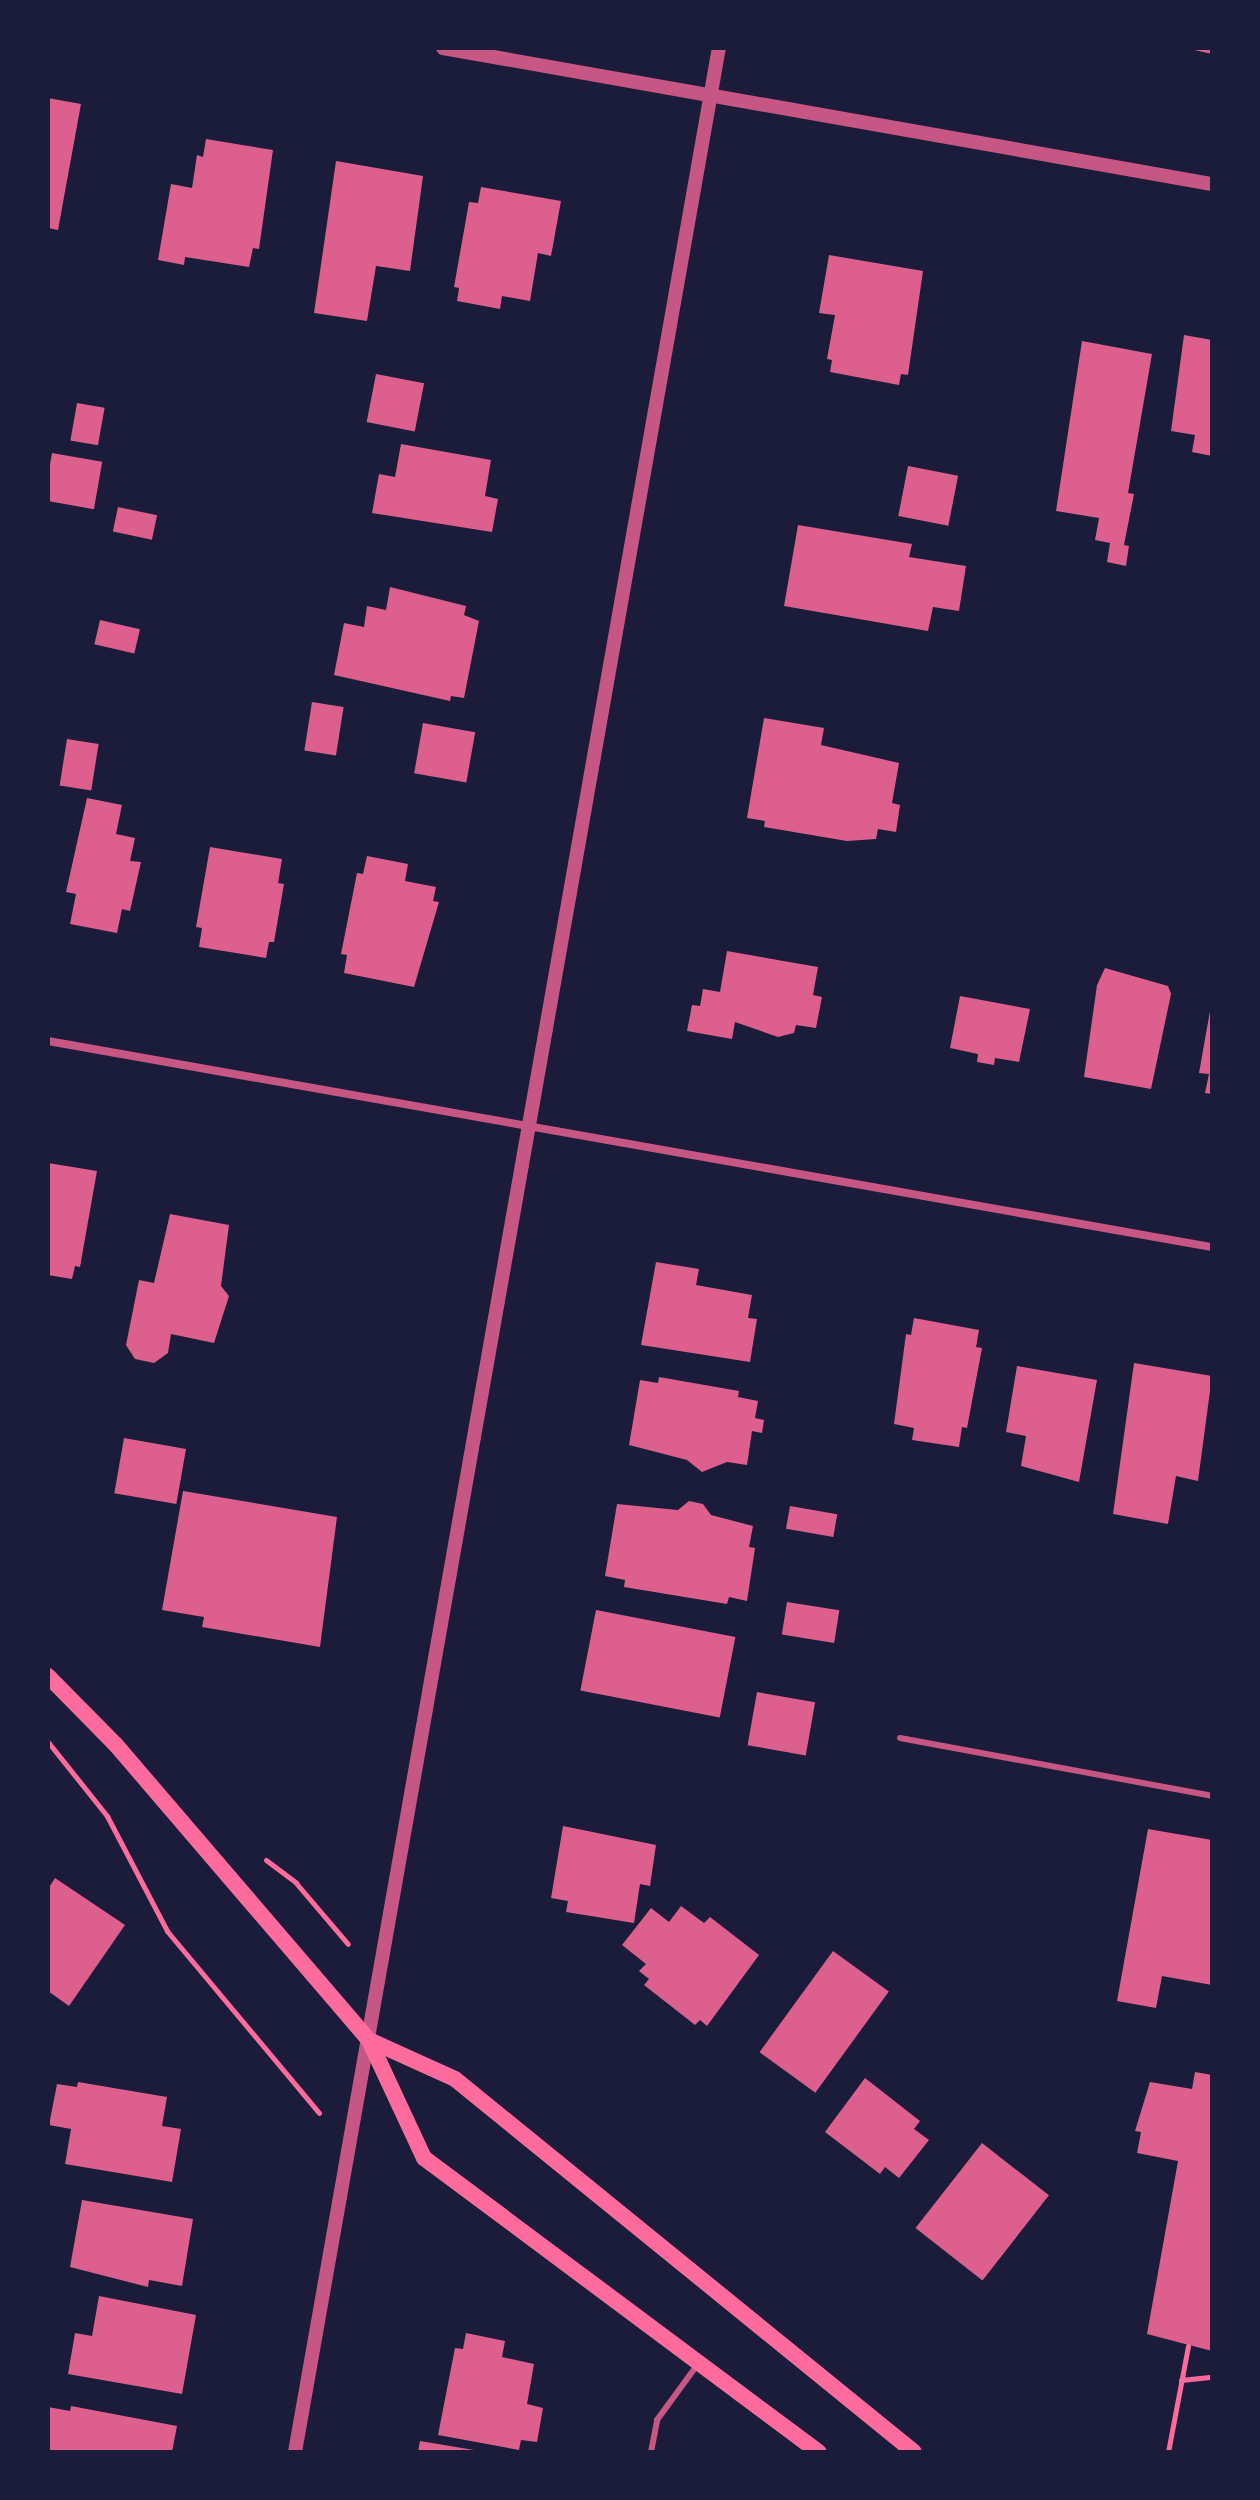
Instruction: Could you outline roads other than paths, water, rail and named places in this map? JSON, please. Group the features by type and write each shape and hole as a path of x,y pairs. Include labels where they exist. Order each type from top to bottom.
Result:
{"main road":[{"path":"48,1676 116,1745 369,2040 424,2158 818,2452"},
{"path":"369,2040 455,2079 914,2452"}],"street":[{"path":"443,48 1212,184"},
{"path":"295,2452 719,48"},
{"path":"48,1041 1212,1247"}],"lane":[{"path":"900,1738 1212,1796"},
{"path":"651,2452 657,2420 700,2361"}]}
